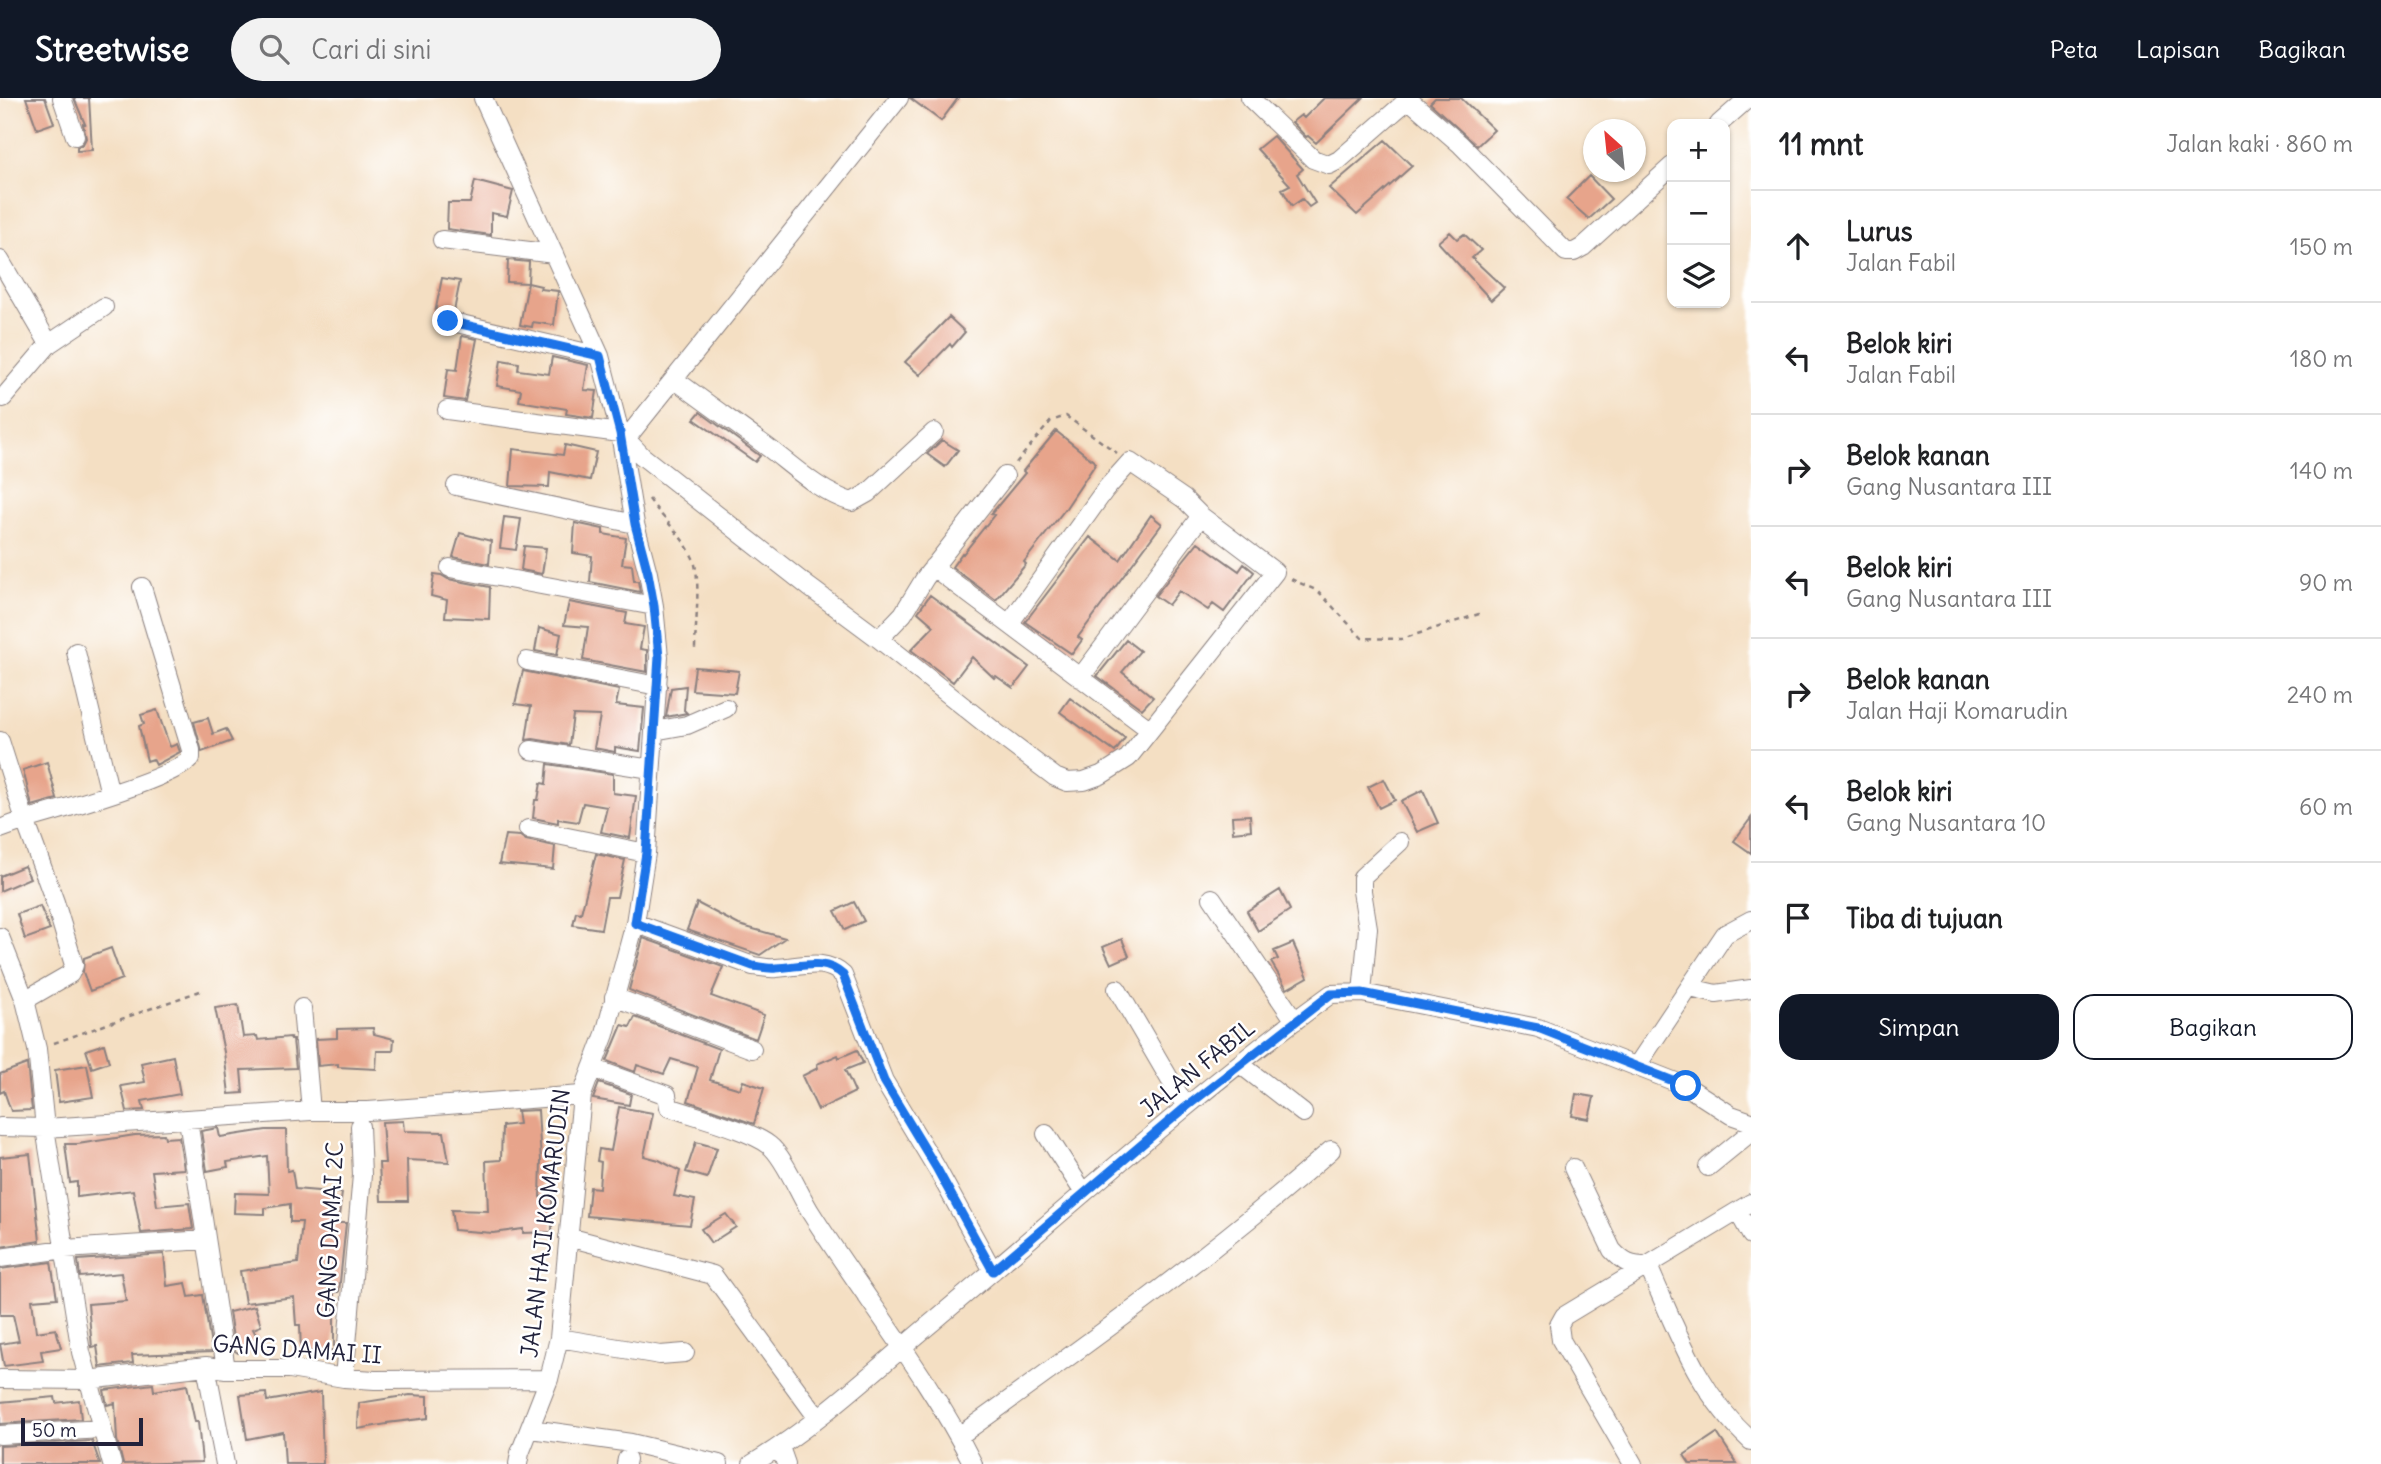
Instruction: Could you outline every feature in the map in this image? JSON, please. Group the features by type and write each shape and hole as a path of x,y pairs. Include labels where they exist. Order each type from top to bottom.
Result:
{"street":[{"path":"62,98 75,136"},
{"name":"JALAN HAJI KOMARUDIN","path":"483,98 600,356 623,436 635,524 654,606 659,657 646,853 635,923 605,1034 582,1095 559,1338 549,1379 518,1464"},
{"path":"623,436 674,379 899,98"},
{"path":"1250,98 1313,159 1329,165 1339,160 1409,99 1460,144 1566,252 1574,252 1583,247 1667,171"},
{"path":"1725,119 1746,102"},
{"path":"442,240 554,254"},
{"path":"0,260 49,344"},
{"path":"1,398 49,344 104,307"},
{"path":"448,321 600,356"},
{"path":"674,379 769,448 798,473 852,502 868,493 934,432"},
{"path":"447,410 623,436 642,456 755,545 1002,737 1055,777 1067,782 1084,781 1101,775 1128,758 1275,572 1201,516 1184,499 1130,462 1105,490 1009,624"},
{"path":"879,639 903,614 933,567 1005,476"},
{"path":"456,486 635,524"},
{"path":"1080,678 1194,529 1201,516"},
{"path":"933,567 1149,729"},
{"path":"450,568 654,606"},
{"path":"0,829 172,771 187,764 191,758 191,750 142,587"},
{"path":"76,652 110,794"},
{"path":"527,661 659,686"},
{"path":"654,731 687,725 726,708"},
{"path":"0,741 74,965 70,974 25,1000"},
{"path":"531,750 651,769"},
{"path":"528,829 646,853"},
{"path":"1362,993 1368,928 1362,877 1400,842"},
{"path":"1212,898 1295,1021"},
{"path":"1636,1068 1724,934 1751,920"},
{"path":"635,923 753,966 774,969 827,965 843,975 884,1081 937,1169 993,1271"},
{"path":"0,937 25,1000 37,1049 45,1128 88,1380 112,1464"},
{"path":"1690,988 1716,994 1751,989"},
{"path":"1118,989 1186,1107"},
{"name":"JALAN FABIL","path":"752,1464 783,1456 817,1417 1186,1107 1331,994 1362,993 1538,1028 1686,1086 1731,1115 1751,1122"},
{"path":"614,997 752,1049"},
{"path":"302,1008 311,1111"},
{"path":"1240,1063 1303,1113"},
{"path":"592,1068 667,1095 669,1107 758,1138 771,1146 810,1212 959,1436 973,1464"},
{"path":"0,1127 45,1128 311,1111 368,1111 582,1095"},
{"path":"188,1120 226,1369"},
{"name":"GANG DAMAI 2C","path":"344,1378 362,1175 360,1126"},
{"path":"1708,1167 1751,1132"},
{"path":"1046,1134 1084,1193"},
{"path":"959,1436 1112,1327 1269,1205 1331,1150"},
{"path":"1573,1168 1612,1250 1631,1266 1648,1266"},
{"path":"1633,1464 1561,1340 1559,1325 1564,1316 1744,1208 1751,1235"},
{"path":"568,1237 713,1275 817,1417"},
{"path":"0,1258 65,1249 206,1240"},
{"path":"1648,1266 1701,1382 1717,1405 1751,1441"},
{"path":"559,1338 660,1355 685,1353"},
{"path":"206,1366 225,1464"},
{"name":"GANG DAMAI II","path":"0,1379 88,1380 206,1366 226,1369 290,1369 375,1380 549,1379"},
{"path":"0,1435 102,1429"},
{"path":"531,1429 631,1443 719,1464"}],"path":[{"path":"1005,476 1051,421 1066,416 1130,462"},
{"path":"645,493 694,559 697,574 695,649"},
{"path":"1275,572 1318,591 1362,638 1402,639 1482,612"},
{"path":"37,1049 200,991"}],"building":[{"path":"26,98 45,98 54,123 37,129"},
{"path":"74,98 89,98 92,150 77,151 77,147 83,144 86,138 85,124"},
{"path":"910,98 958,98 941,121"},
{"path":"1324,98 1363,98 1316,143 1292,122 1301,115 1304,118"},
{"path":"1435,98 1461,98 1494,130 1477,146 1430,103"},
{"path":"1273,136 1303,169 1297,174 1315,203 1309,207 1302,199 1292,206 1282,189 1290,185 1257,149"},
{"path":"1385,140 1412,166 1357,215 1329,188"},
{"path":"475,181 513,191 507,216 491,213 491,235 447,229 448,203 470,203"},
{"path":"1583,182 1595,182 1611,199 1589,219 1566,199"},
{"path":"1450,232 1457,239 1464,234 1481,250 1472,258 1504,288 1491,300 1438,242"},
{"path":"508,260 529,262 528,283 507,282"},
{"path":"442,278 460,281 454,311 445,310 439,314 435,313"},
{"path":"528,283 541,286 540,289 558,291 554,325 533,322 532,327 520,325"},
{"path":"949,317 965,332 920,375 905,362"},
{"path":"462,336 477,339 465,401 444,398 448,369 457,370"},
{"path":"552,357 588,365 584,390 597,391 593,418 566,414 567,409 519,401 521,390 497,386 501,360 519,363 518,370 549,374"},
{"path":"700,412 760,456 755,462 694,419"},
{"path":"1056,431 1096,463 1066,508 1024,562 1026,564 996,600 952,567"},
{"path":"942,440 958,450 945,467 927,454"},
{"path":"565,445 596,452 590,480 550,472 549,487 510,486 513,449 563,455"},
{"path":"1151,515 1162,524 1078,637 1082,640 1072,654 1025,622 1090,537 1120,560"},
{"path":"504,517 521,519 516,550 500,548"},
{"path":"575,523 603,529 603,534 626,538 622,564 632,565 634,581 638,581 640,592 590,582 592,556 573,553"},
{"path":"460,533 491,541 489,564 453,557"},
{"path":"1198,542 1239,571 1244,564 1254,572 1224,612 1213,604 1208,610 1179,591 1168,605 1155,596"},
{"path":"524,546 546,548 542,574 521,570"},
{"path":"434,574 490,587 489,619 445,617 447,600 431,596"},
{"path":"930,595 1029,667 1013,688 996,676 994,678 972,657 953,682 911,650 934,626 918,612"},
{"path":"569,602 627,613 625,624 644,627 640,649 647,650 647,672 583,660 588,627 564,625"},
{"path":"539,628 561,634 557,655 535,651"},
{"path":"1126,640 1140,651 1122,672 1153,697 1142,709 1097,676"},
{"path":"695,667 739,671 735,693 692,690"},
{"path":"523,671 619,690 616,705 644,708 640,751 615,747 615,752 594,748 600,716 573,715 569,745 526,740 531,706 515,704"},
{"path":"686,686 684,710 687,713 666,717 671,688"},
{"path":"1070,698 1125,738 1115,752 1060,712"},
{"path":"157,710 170,747 177,744 180,752 156,765 153,759 147,761 139,726 144,724 141,715"},
{"path":"208,718 213,734 226,729 232,741 202,752 194,722"},
{"path":"47,762 57,799 32,806 23,770"},
{"path":"548,764 613,774 613,793 636,796 630,838 601,832 607,807 583,803 578,822 558,819 558,823 533,818 541,783 546,784"},
{"path":"1384,779 1395,800 1379,808 1368,787"},
{"path":"1423,790 1438,823 1417,832 1401,801"},
{"path":"1250,815 1251,830 1233,832 1232,816"},
{"path":"1751,818 1751,853 1734,841"},
{"path":"505,835 520,836 526,840 555,846 553,869 499,864"},
{"path":"596,854 625,860 617,897 607,897 601,929 573,925 576,912 581,913"},
{"path":"24,866 30,878 0,891 0,876"},
{"path":"1280,890 1290,910 1258,931 1247,911"},
{"path":"854,902 864,921 845,930 835,911"},
{"path":"697,903 739,925 785,938 760,955 687,930"},
{"path":"40,906 50,930 25,939 17,914"},
{"path":"643,938 723,967 711,996 764,1015 756,1039 629,990"},
{"path":"1122,939 1129,956 1111,964 1103,947"},
{"path":"1293,943 1308,977 1287,989 1271,962 1278,959 1274,951"},
{"path":"111,948 122,979 90,991 83,972 84,958"},
{"path":"238,1005 243,1037 257,1036 258,1040 290,1037 293,1040 296,1068 241,1070 243,1093 229,1094 215,1008"},
{"path":"635,1017 719,1049 710,1080 740,1089 743,1081 764,1088 754,1124 688,1101 698,1067 671,1059 664,1074 637,1065 635,1072 607,1061 622,1025 630,1027"},
{"path":"373,1028 374,1034 394,1039 393,1051 377,1051 376,1069 338,1067 338,1064 318,1066 316,1039 337,1038 337,1029"},
{"path":"104,1044 109,1062 92,1068 86,1050"},
{"path":"857,1050 863,1063 845,1070 855,1092 818,1110 802,1076 818,1068 817,1064"},
{"path":"173,1056 180,1094 142,1101 144,1110 127,1111 121,1086 145,1082 141,1063"},
{"path":"27,1064 32,1110 11,1111 4,1091 0,1093 0,1074"},
{"path":"87,1065 93,1097 59,1102 55,1070"},
{"path":"599,1083 631,1094 629,1105 593,1099"},
{"path":"1576,1094 1594,1097 1589,1119 1572,1116"},
{"path":"619,1107 653,1113 644,1156 680,1171 674,1196 695,1200 690,1225 587,1216 590,1187 599,1188 599,1149 611,1151"},
{"path":"538,1110 540,1197 552,1196 552,1232 523,1233 523,1229 493,1233 454,1230 451,1210 488,1211 486,1161 501,1160 502,1126 519,1124 517,1111"},
{"path":"403,1121 404,1131 444,1132 449,1162 407,1160 408,1201 381,1201 379,1163 385,1163 382,1122"},
{"path":"218,1128 220,1137 266,1130 286,1130 287,1171 292,1170 295,1189 342,1193 338,1223 346,1223 339,1292 334,1292 334,1350 301,1352 300,1325 296,1325 294,1297 245,1303 240,1271 298,1263 302,1222 290,1222 290,1204 265,1208 265,1214 234,1213 235,1193 269,1194 267,1156 227,1162 228,1167 207,1171 201,1131"},
{"path":"164,1134 165,1138 179,1137 184,1169 152,1171 157,1206 189,1203 193,1229 141,1233 133,1190 77,1197 77,1182 70,1183 65,1144"},
{"path":"696,1142 717,1148 707,1178 686,1172"},
{"path":"30,1154 40,1241 0,1247 0,1157"},
{"path":"726,1214 736,1227 711,1243 701,1229"},
{"path":"164,1254 167,1286 186,1283 189,1297 203,1295 212,1352 132,1355 133,1363 100,1367 97,1346 92,1347 88,1304 126,1301 121,1273 80,1277 78,1260"},
{"path":"51,1262 57,1298 32,1300 36,1332 56,1329 61,1348 41,1351 43,1361 4,1366 0,1344 19,1341 13,1315 0,1315 0,1269"},
{"path":"255,1306 261,1326 253,1329 261,1344 238,1353 235,1351 229,1312"},
{"path":"153,1384 154,1391 187,1385 195,1422 198,1422 202,1462 123,1464 117,1440 115,1403 107,1405 104,1390"},
{"path":"321,1392 323,1464 285,1464 283,1432 247,1439 240,1395 266,1393 267,1401"},
{"path":"410,1395 428,1396 428,1418 358,1429 359,1403"},
{"path":"55,1397 56,1403 79,1400 81,1419 0,1424 0,1402"},
{"path":"1717,1433 1737,1464 1690,1464 1684,1455"},
{"path":"92,1441 100,1464 0,1464 0,1446"}],"route":[{"path":"448,321 600,356 620,433 635,524 648,573 659,657 646,853 635,923 753,966 774,969 827,965 843,975 884,1081 937,1169 993,1271 1186,1107 1331,994 1362,993 1538,1028 1686,1086"}]}
